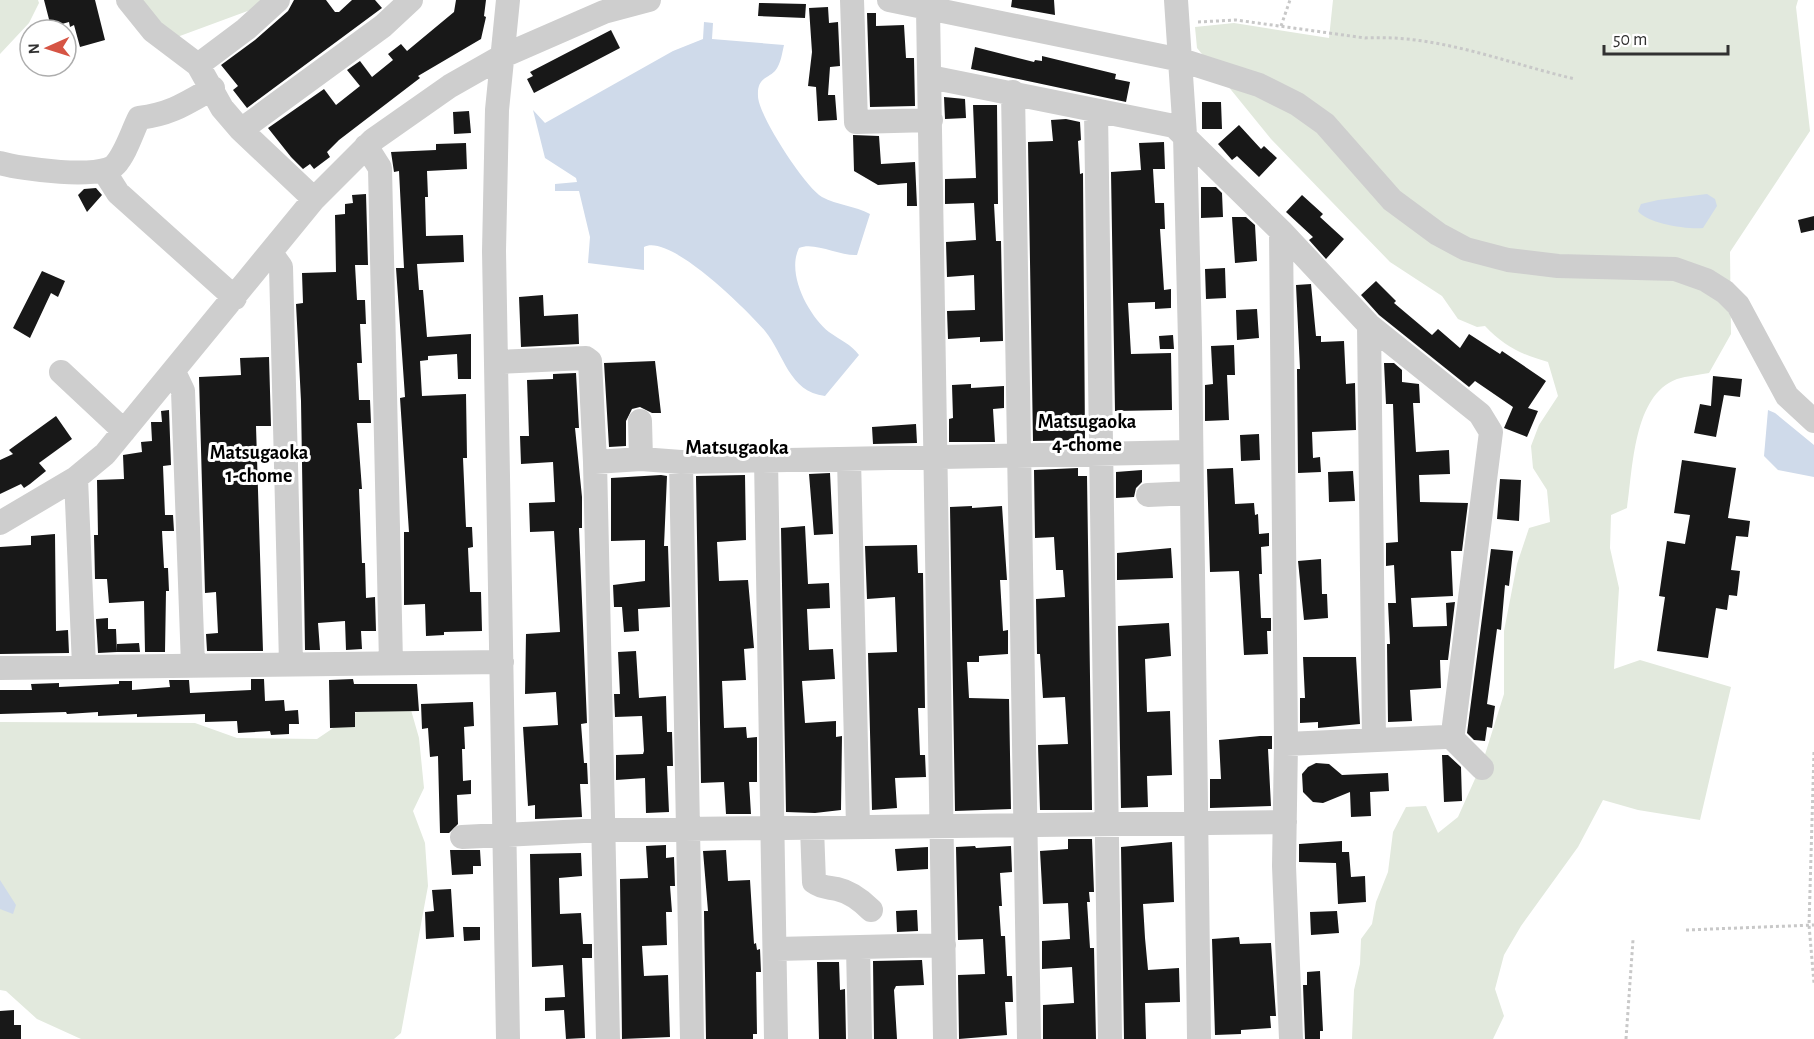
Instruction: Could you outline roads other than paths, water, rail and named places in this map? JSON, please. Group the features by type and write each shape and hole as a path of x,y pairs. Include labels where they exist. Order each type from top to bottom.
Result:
{"street":[{"path":"128,0 153,31 198,65 213,88 222,108 241,130 314,199"},
{"path":"198,65 246,29 278,0"},
{"path":"241,130 383,26 411,0"},
{"path":"508,0 501,57 494,183 508,1039"},
{"path":"0,523 76,478 105,454 314,199 366,147 450,86 501,57 620,3 649,0"},
{"path":"852,0 856,122 931,120"},
{"path":"889,0 1181,60 1259,85 1297,104 1325,124 1392,200 1438,234 1466,249 1508,260 1558,266 1675,269 1706,280 1725,292 1738,305 1787,396 1814,421"},
{"path":"1176,0 1185,135 1199,1039"},
{"path":"928,9 945,1039"},
{"path":"930,77 1174,126 1281,231 1369,325 1480,414 1491,432 1466,644 1451,736"},
{"path":"0,163 35,169 104,171 115,165 139,118 164,115 178,110 213,88"},
{"path":"1013,92 1029,1039"},
{"path":"1096,112 1110,1039"},
{"path":"366,147 381,168 391,663"},
{"path":"104,171 118,193 235,298"},
{"path":"1281,231 1286,744 1284,866 1291,1039"},
{"path":"271,254 281,267 291,663"},
{"path":"1369,325 1374,740"},
{"path":"497,362 586,358 590,361 595,462 608,1039"},
{"path":"61,372 124,431"},
{"path":"174,372 183,391 193,665"},
{"path":"640,421 641,459"},
{"path":"595,462 641,459 681,462 1191,452"},
{"path":"766,459 776,1039"},
{"path":"849,459 858,826"},
{"path":"681,462 692,1039"},
{"path":"76,478 84,666"},
{"path":"1148,495 1192,492"},
{"path":"0,668 502,662"},
{"path":"1286,744 1451,736 1482,768"},
{"path":"462,837 604,830 858,826 942,828 1285,822"},
{"path":"812,828 814,882 857,897 871,910"},
{"path":"776,949 944,945"},
{"path":"858,948 860,1039"}],"water":[{"path":"704,22 713,23 712,39 784,45 777,68 761,82 758,90 760,105 774,134 794,166 814,191 828,200 870,214 857,255 805,246 799,248 796,258 795,270 798,282 814,316 829,332 849,345 859,355 825,396 813,393 795,380 772,340 756,321 708,276 671,251 656,246 644,247 644,270 588,263 590,237 579,191 555,191 555,184 577,182 576,178 545,158 533,110 545,123 673,51 703,39"},
{"path":"1707,194 1715,199 1717,206 1703,228 1668,225 1649,219 1638,211 1641,204"},
{"path":"1768,410 1775,413 1814,445 1814,477 1778,470 1764,456"},
{"path":"0,880 16,905 13,914 0,909"}],"district":[{"name":"Matsugaoka 4-chome","path":"1087,432"},
{"name":"Matsugaoka","path":"737,447"},
{"name":"Matsugaoka 1-chome","path":"259,464"}]}
